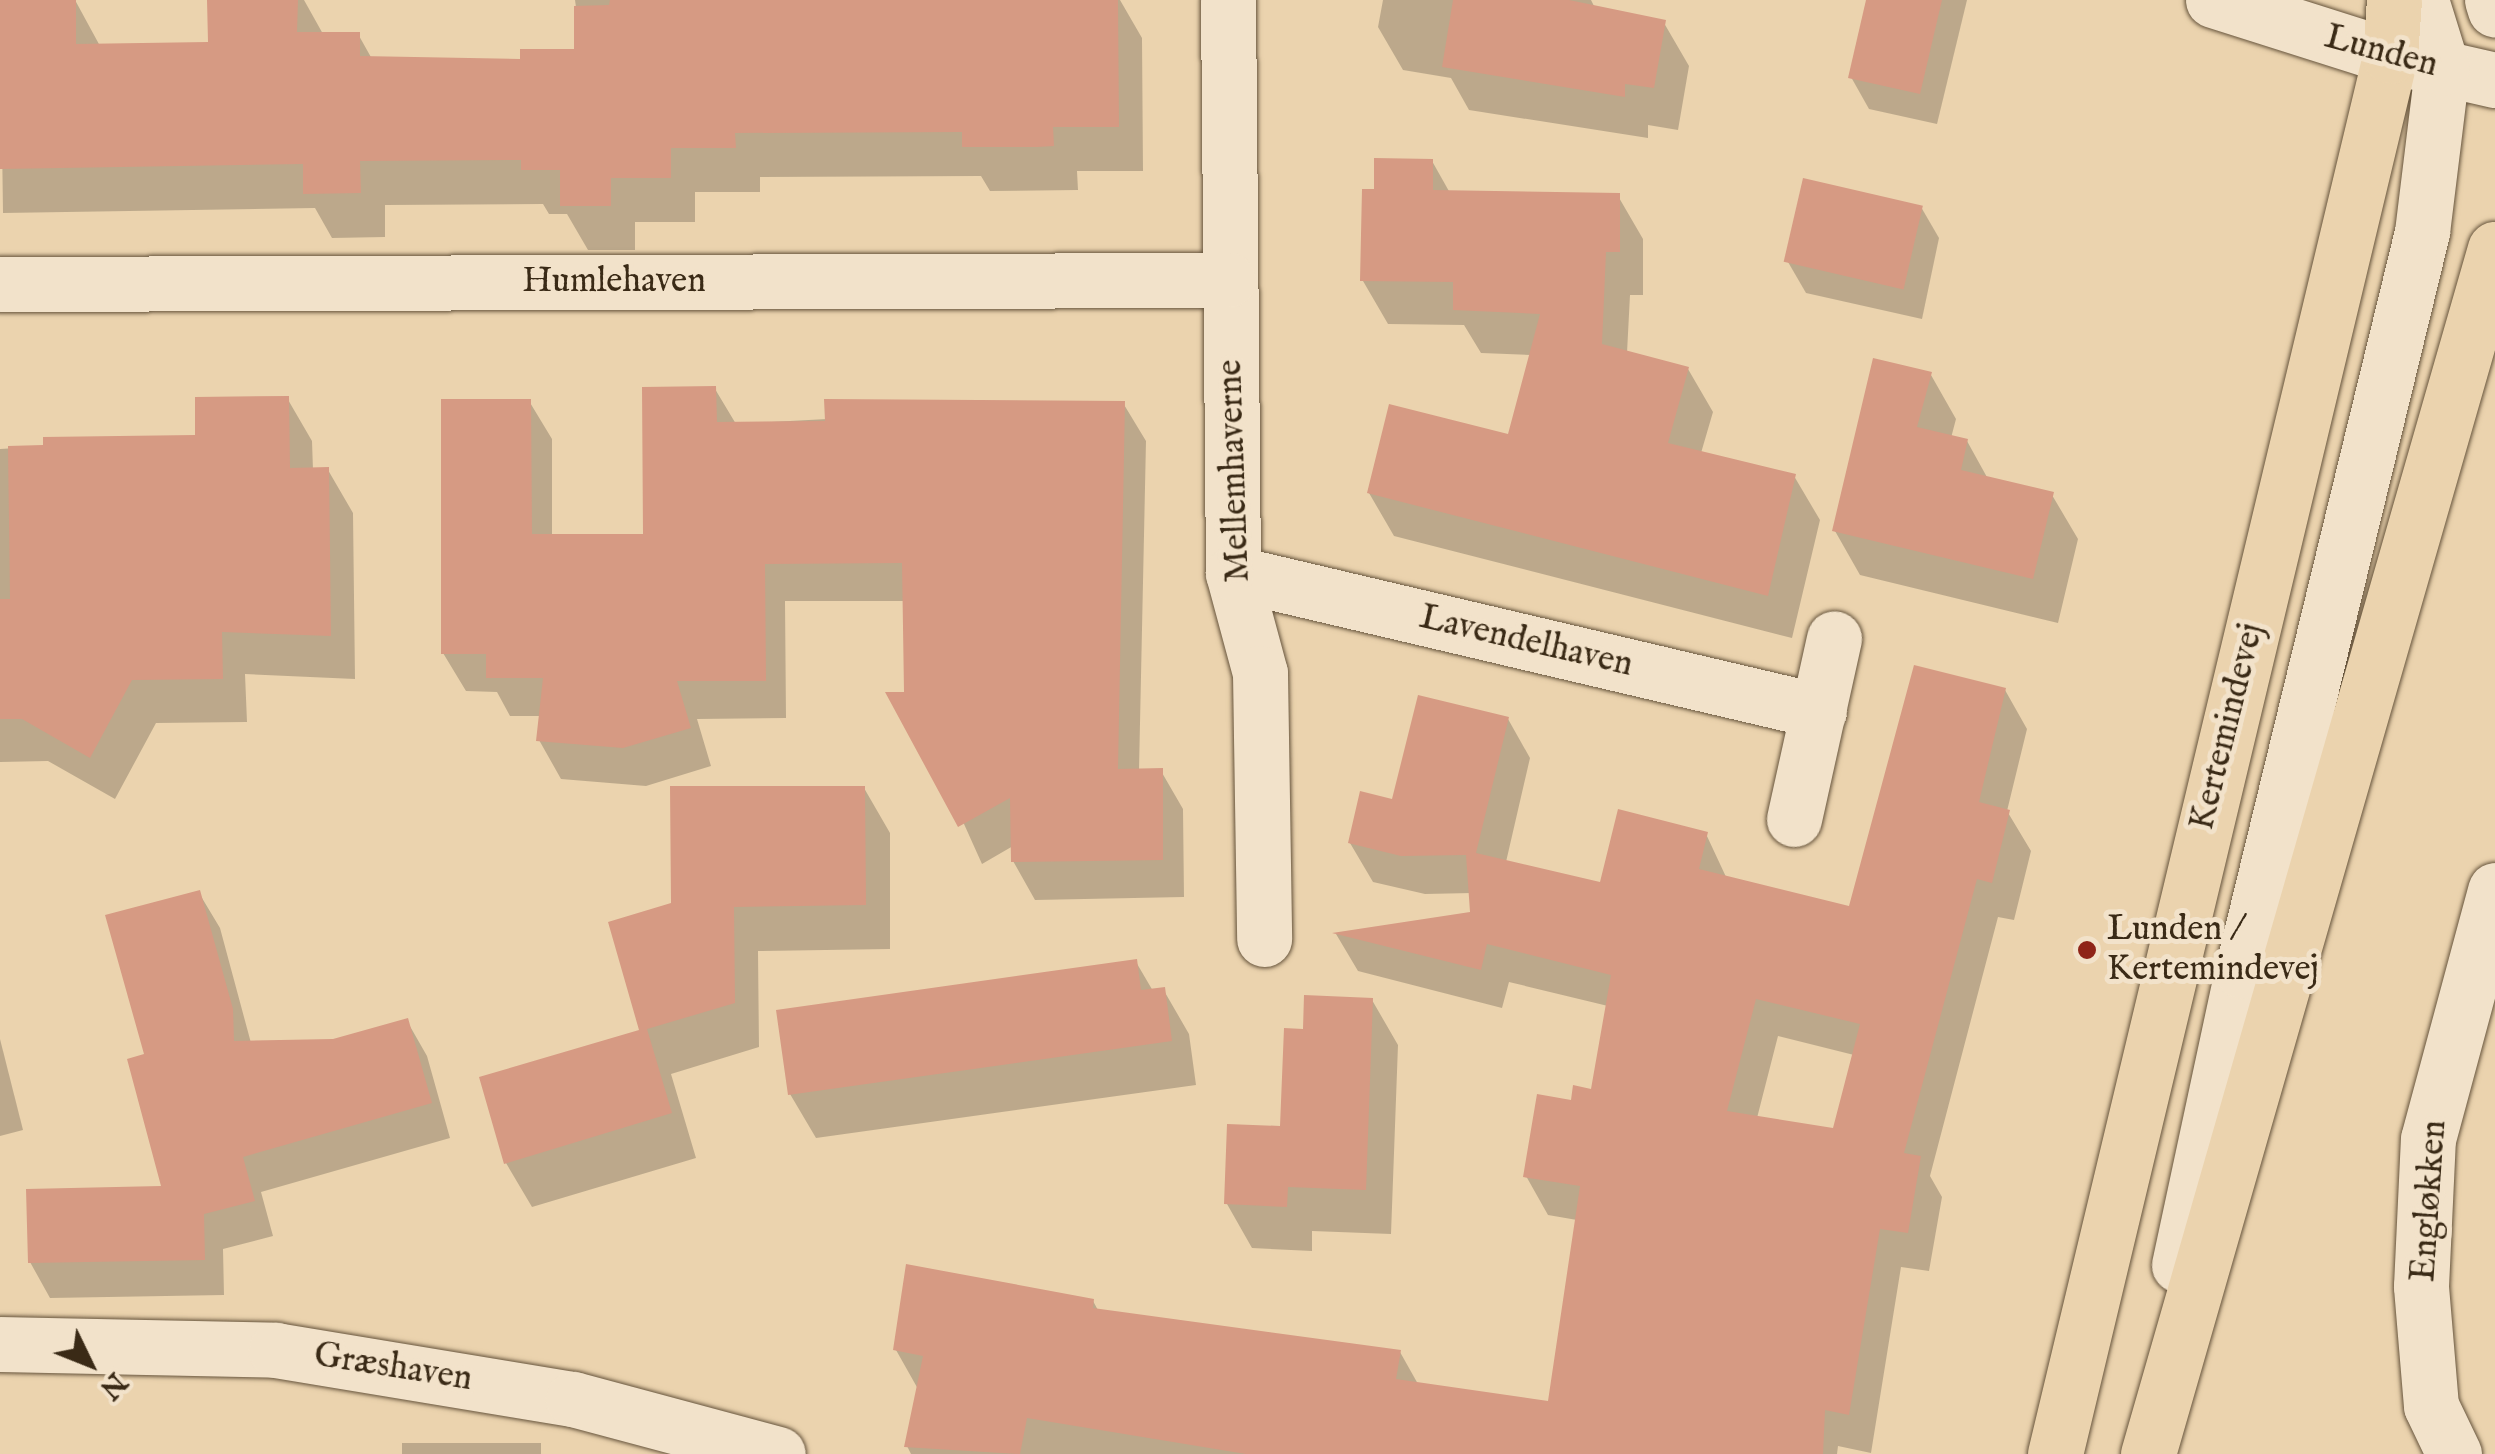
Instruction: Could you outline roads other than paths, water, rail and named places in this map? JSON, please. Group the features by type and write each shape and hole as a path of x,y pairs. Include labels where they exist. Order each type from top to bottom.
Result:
{"main road":[{"name":"Kertemindevej","path":"2055,1454 2416,62 2394,0"},
{"path":"2148,1454 2495,249"}],"street":[{"name":"Mellemhaverne","path":"1228,0 1233,573 1260,674 1264,940"},
{"name":"Lunden","path":"2212,0 2416,62 2495,80"},
{"path":"2138,1454 2242,971 2422,232 2416,62 2420,0"},
{"path":"2492,0 2495,10"},
{"name":"Humlehaven","path":"0,284 1228,280"},
{"name":"Lavendelhaven","path":"1233,573 1819,711"},
{"path":"1794,819 1834,638"},
{"name":"Engløkken","path":"2454,1454 2431,1406 2423,1306 2428,1139 2495,890"},
{"name":"Græshaven","path":"0,1344 276,1350 573,1399 778,1454"}],"place":[{"name":"Lunden / Kertemindevej","path":"2087,950"}]}
